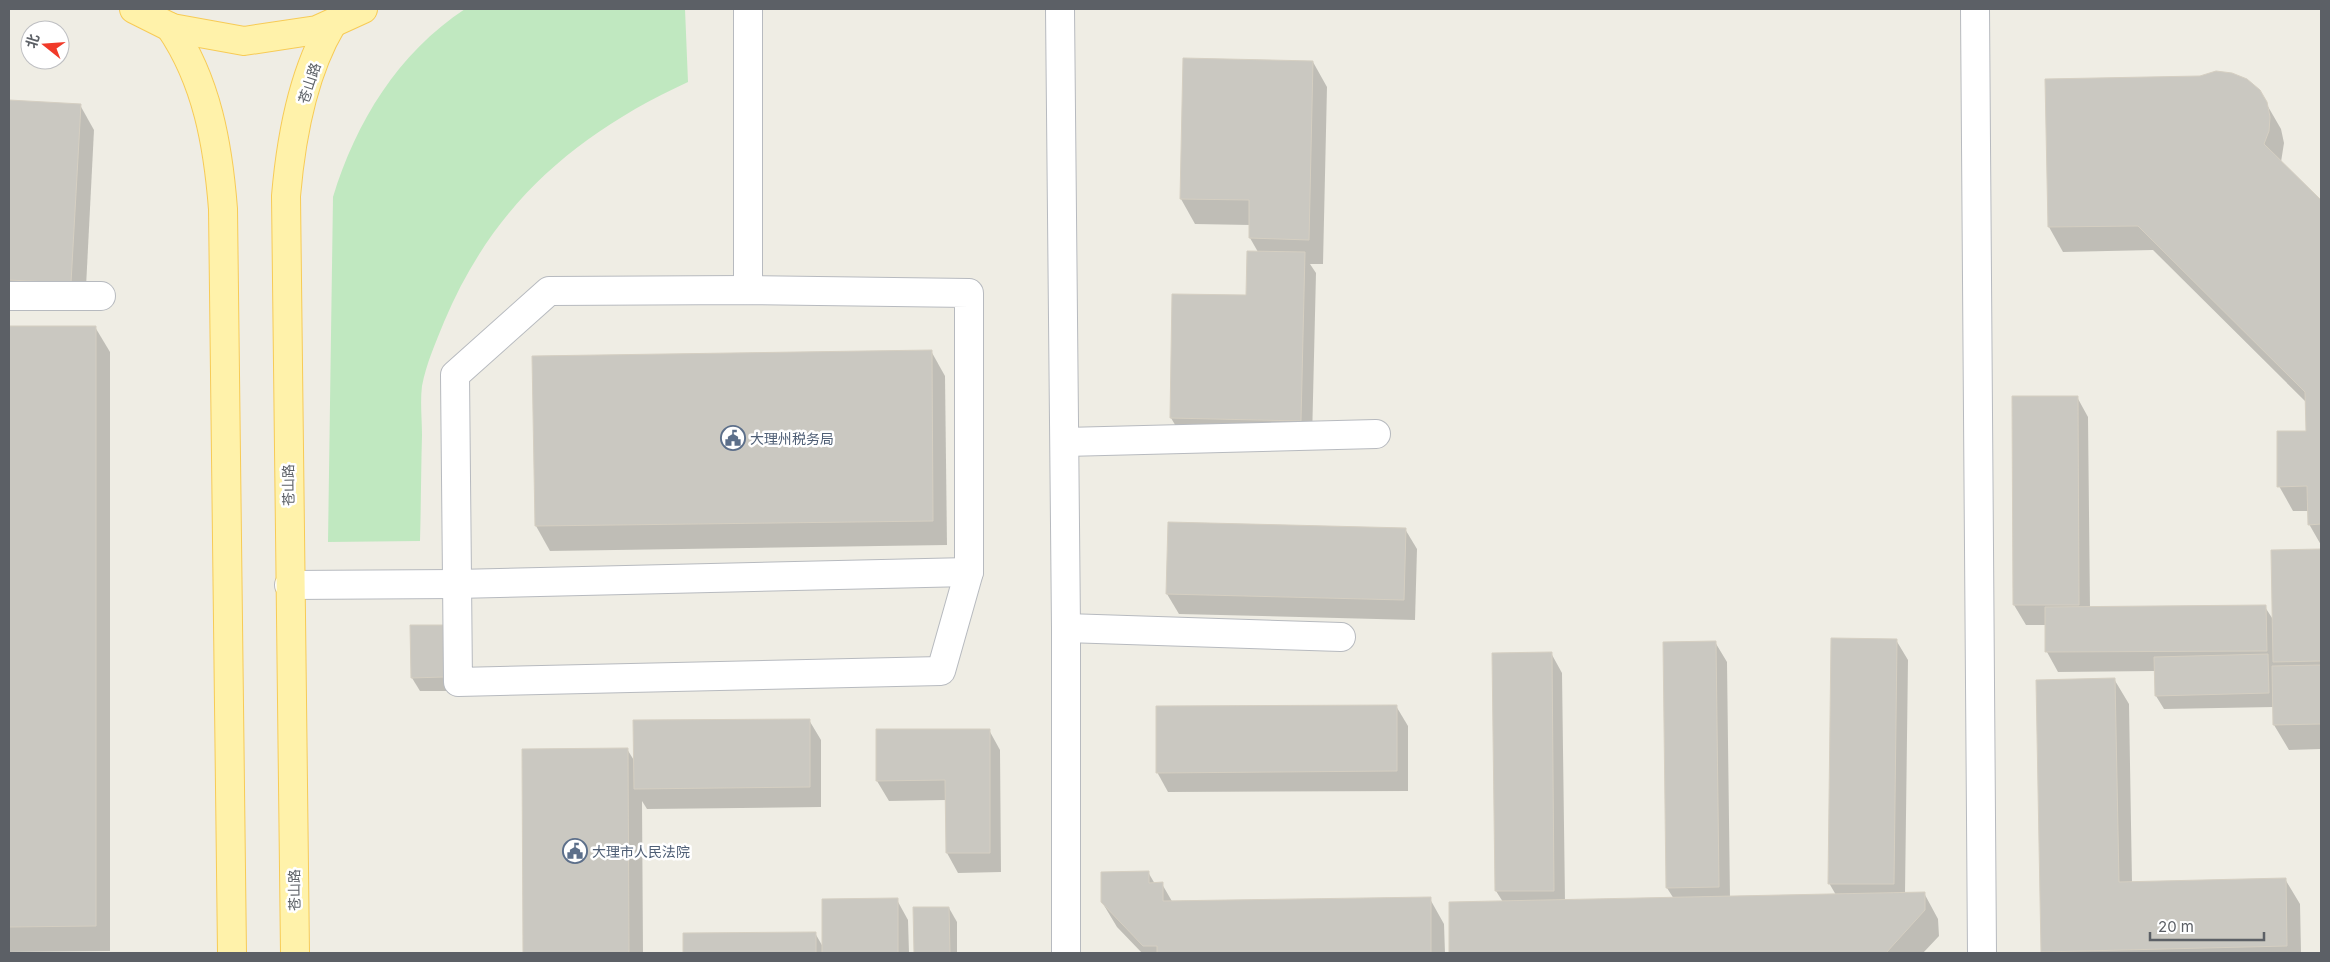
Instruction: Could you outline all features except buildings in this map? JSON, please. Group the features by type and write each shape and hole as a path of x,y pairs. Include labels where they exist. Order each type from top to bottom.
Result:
{"main road":[{"path":"134,9 170,26 244,41 317,30 363,9"},
{"name":"苍山路","path":"295,953 289,585 286,196 292,145 303,96 332,24"},
{"path":"170,26 188,58 206,102 218,156 222,209 232,953"}],"street":[{"path":"748,9 748,290"},
{"path":"1060,9 1065,442 1066,953"},
{"path":"1975,9 1982,953"},
{"path":"748,290 969,293 969,572 941,671 458,682 455,375 549,291 748,290"},
{"path":"9,296 101,296"},
{"path":"1065,442 1376,434"},
{"path":"289,585 456,584 969,572"},
{"path":"1066,628 1341,637"}],"green space":[{"path":"465,9 685,9 688,82 647,102 609,125 574,150 542,178 513,208 487,242 464,280 444,322 422,386 420,541 328,542 333,197 354,142 382,91 419,46"}],"place":[{"name":"大理州税务局","path":"733,438"},
{"name":"大理市人民法院","path":"575,851"}]}
